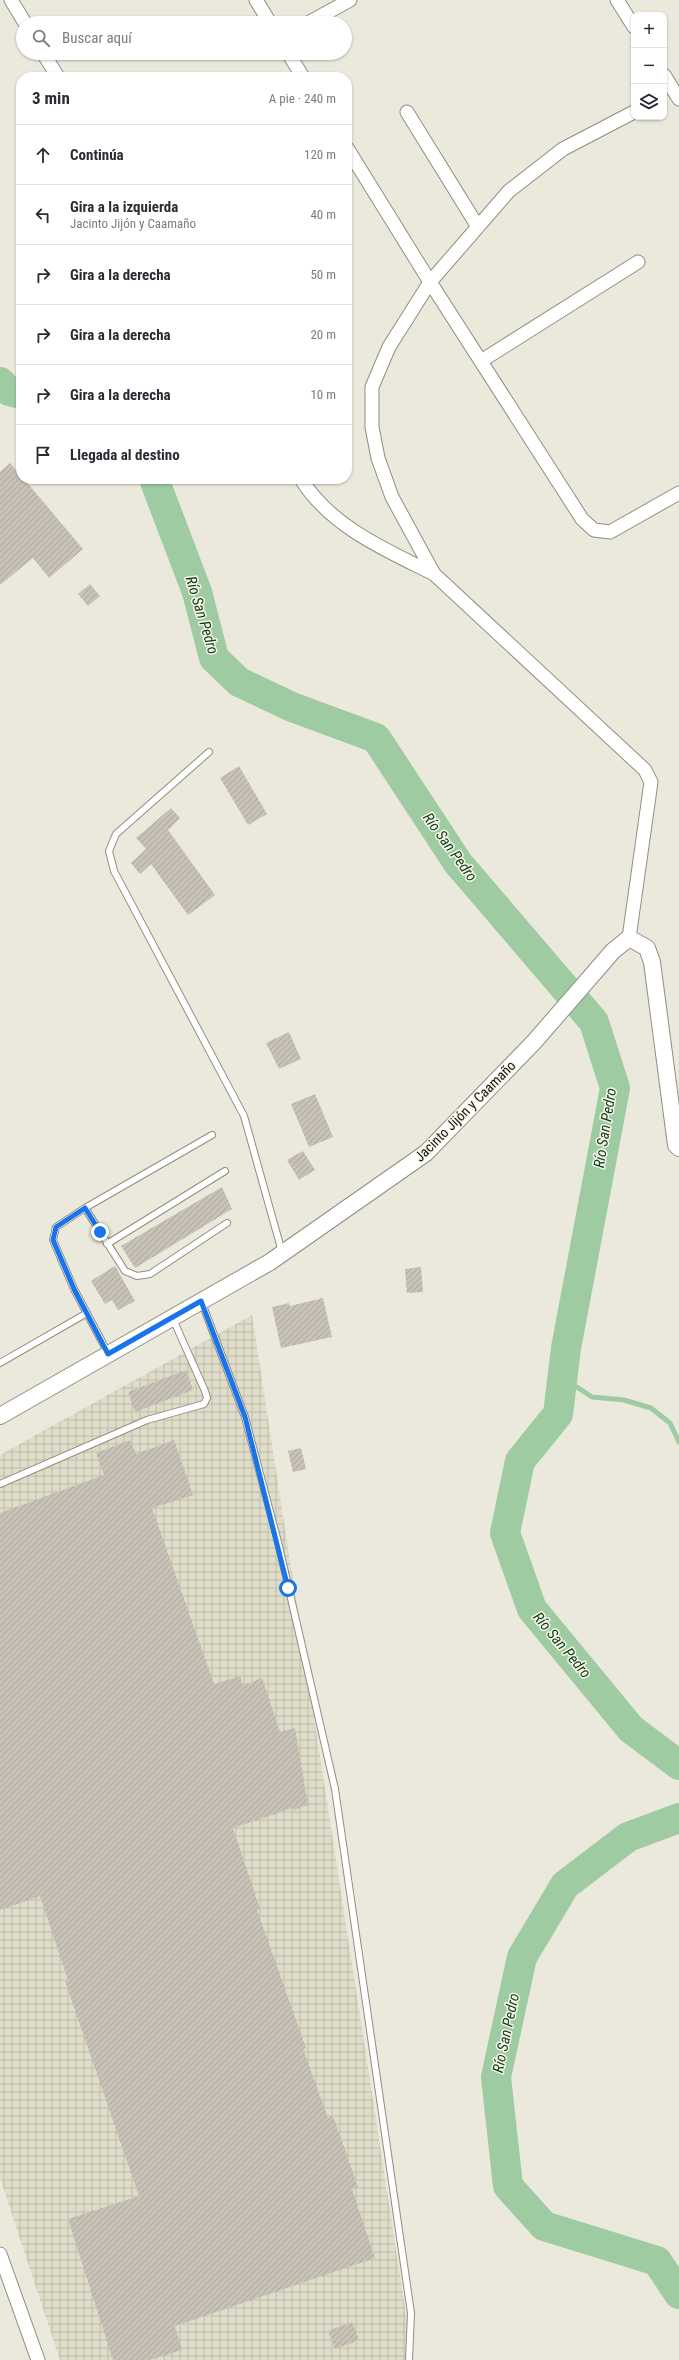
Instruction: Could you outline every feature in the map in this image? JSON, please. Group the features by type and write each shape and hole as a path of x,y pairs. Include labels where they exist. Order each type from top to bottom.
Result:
{"street":[{"path":"11,0 21,16"},
{"path":"256,0 266,16"},
{"path":"321,16 350,0"},
{"path":"617,0 631,22"},
{"path":"47,60 55,72"},
{"path":"292,60 300,72"},
{"path":"667,81 674,94"},
{"path":"407,112 478,227"},
{"path":"434,574 392,497 378,458 372,421 372,387 380,367 389,347 430,282 509,191 563,149 631,114"},
{"path":"352,156 430,282 582,519 594,530 610,532 679,493"},
{"path":"481,361 638,262"},
{"path":"306,484 332,515 362,536 434,574 645,770 651,782 651,788 629,938 647,948 652,962 676,1145 679,1148"},
{"name":"Jacinto Jijón y Caamaño","path":"0,1416 172,1318 282,1253 426,1153 534,1042 613,951 629,938"},
{"path":"0,2254 38,2360"}],"lane":[{"path":"209,752 116,834 109,851 114,871 244,1116 282,1253"},
{"path":"108,1354 74,1289 53,1240 56,1227 85,1208 212,1135"},
{"path":"107,1244 224,1171"},
{"path":"85,1208 125,1271 137,1276 150,1274 227,1223"},
{"path":"201,1301 245,1417 278,1542 335,1789 411,2313 409,2360"},
{"path":"0,1363 87,1313"},
{"path":"0,1484 146,1420 204,1404 207,1398 205,1391 172,1318"}],"shaded area":[{"path":"252,1315 413,2360 60,2360 0,2178 0,1455"}],"building":[{"path":"10,463 16,470 16,484 28,484 83,549 49,578 33,558 0,585 0,472"},
{"path":"90,584 100,596 88,606 78,594"},
{"path":"239,766 267,814 248,825 220,778"},
{"path":"171,808 180,818 168,830 215,895 188,915 151,864 140,874 131,863 146,849 136,838"},
{"path":"289,1032 301,1059 279,1069 266,1043"},
{"path":"315,1094 333,1137 309,1147 291,1104"},
{"path":"303,1151 315,1170 299,1180 287,1160"},
{"path":"222,1187 232,1209 135,1268 121,1246"},
{"path":"115,1266 135,1301 118,1310 112,1300 105,1304 91,1281"},
{"path":"421,1267 423,1292 407,1293 405,1269"},
{"path":"323,1298 332,1337 281,1348 272,1307 289,1303 290,1306"},
{"path":"186,1370 193,1390 135,1412 128,1392"},
{"path":"130,1440 136,1454 174,1440 193,1495 152,1508 214,1684 240,1676 243,1686 262,1678 280,1732 295,1728 308,1805 293,1810 292,1808 233,1828 260,1909 257,1910 306,2048 303,2049 328,2118 333,2116 358,2187 352,2189 375,2258 175,2326 182,2350 150,2360 113,2360 68,2219 139,2196 65,1981 68,1980 40,1896 0,1910 0,1513 104,1475 96,1453"},
{"path":"301,1448 306,1469 293,1472 288,1451"},
{"path":"352,2322 359,2340 335,2349 328,2331"}],"waterway":[{"name":"Río San Pedro","path":"0,382 9,391 16,393"},
{"name":"Río San Pedro","path":"156,484 197,592 214,658 239,682 292,707 376,738 458,863 594,1022 615,1088 566,1348 558,1414 520,1461 505,1533 532,1609 631,1729 679,1765"},
{"path":"563,1378 592,1397 624,1400 651,1408 670,1423 679,1442"},
{"name":"Río San Pedro","path":"679,1818 628,1837 565,1885 522,1957 496,2077 508,2186 544,2226 657,2261 679,2294"}],"route":[{"path":"100,1232 85,1208 56,1227 53,1240 74,1289 108,1354 201,1301 224,1358 245,1417 278,1542 288,1588"}]}
